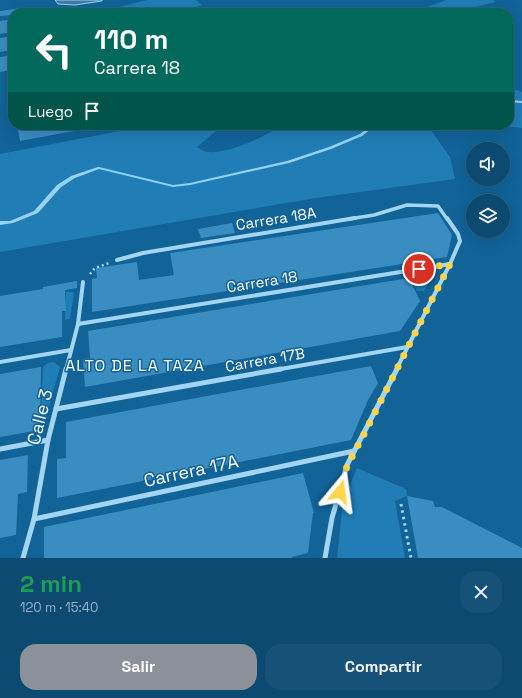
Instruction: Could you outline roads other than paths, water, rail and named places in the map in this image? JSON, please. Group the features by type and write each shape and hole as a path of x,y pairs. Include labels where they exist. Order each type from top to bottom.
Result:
{"street":[{"name":"Carrera 18A","path":"117,260 143,253 374,215 406,205 438,206 458,234 460,241 450,264"},
{"name":"Carrera 18","path":"78,324 450,264"},
{"path":"325,558 332,518 347,466 450,264"},
{"name":"Calle 3","path":"23,558 34,519 48,440 78,324 83,282"},
{"name":"Carrera 17B","path":"56,409 407,347"},
{"path":"0,362 72,350"},
{"path":"0,449 48,440"},
{"name":"Carrera 17A","path":"34,519 354,451"}],"waterway":[{"path":"514,101 522,102"},
{"path":"0,223 11,222 36,212 59,186 73,177 99,168 173,186 190,184 288,162 330,148 361,135 368,130"}],"district":[{"name":"ALTO DE LA TAZA","path":"135,365"}]}
